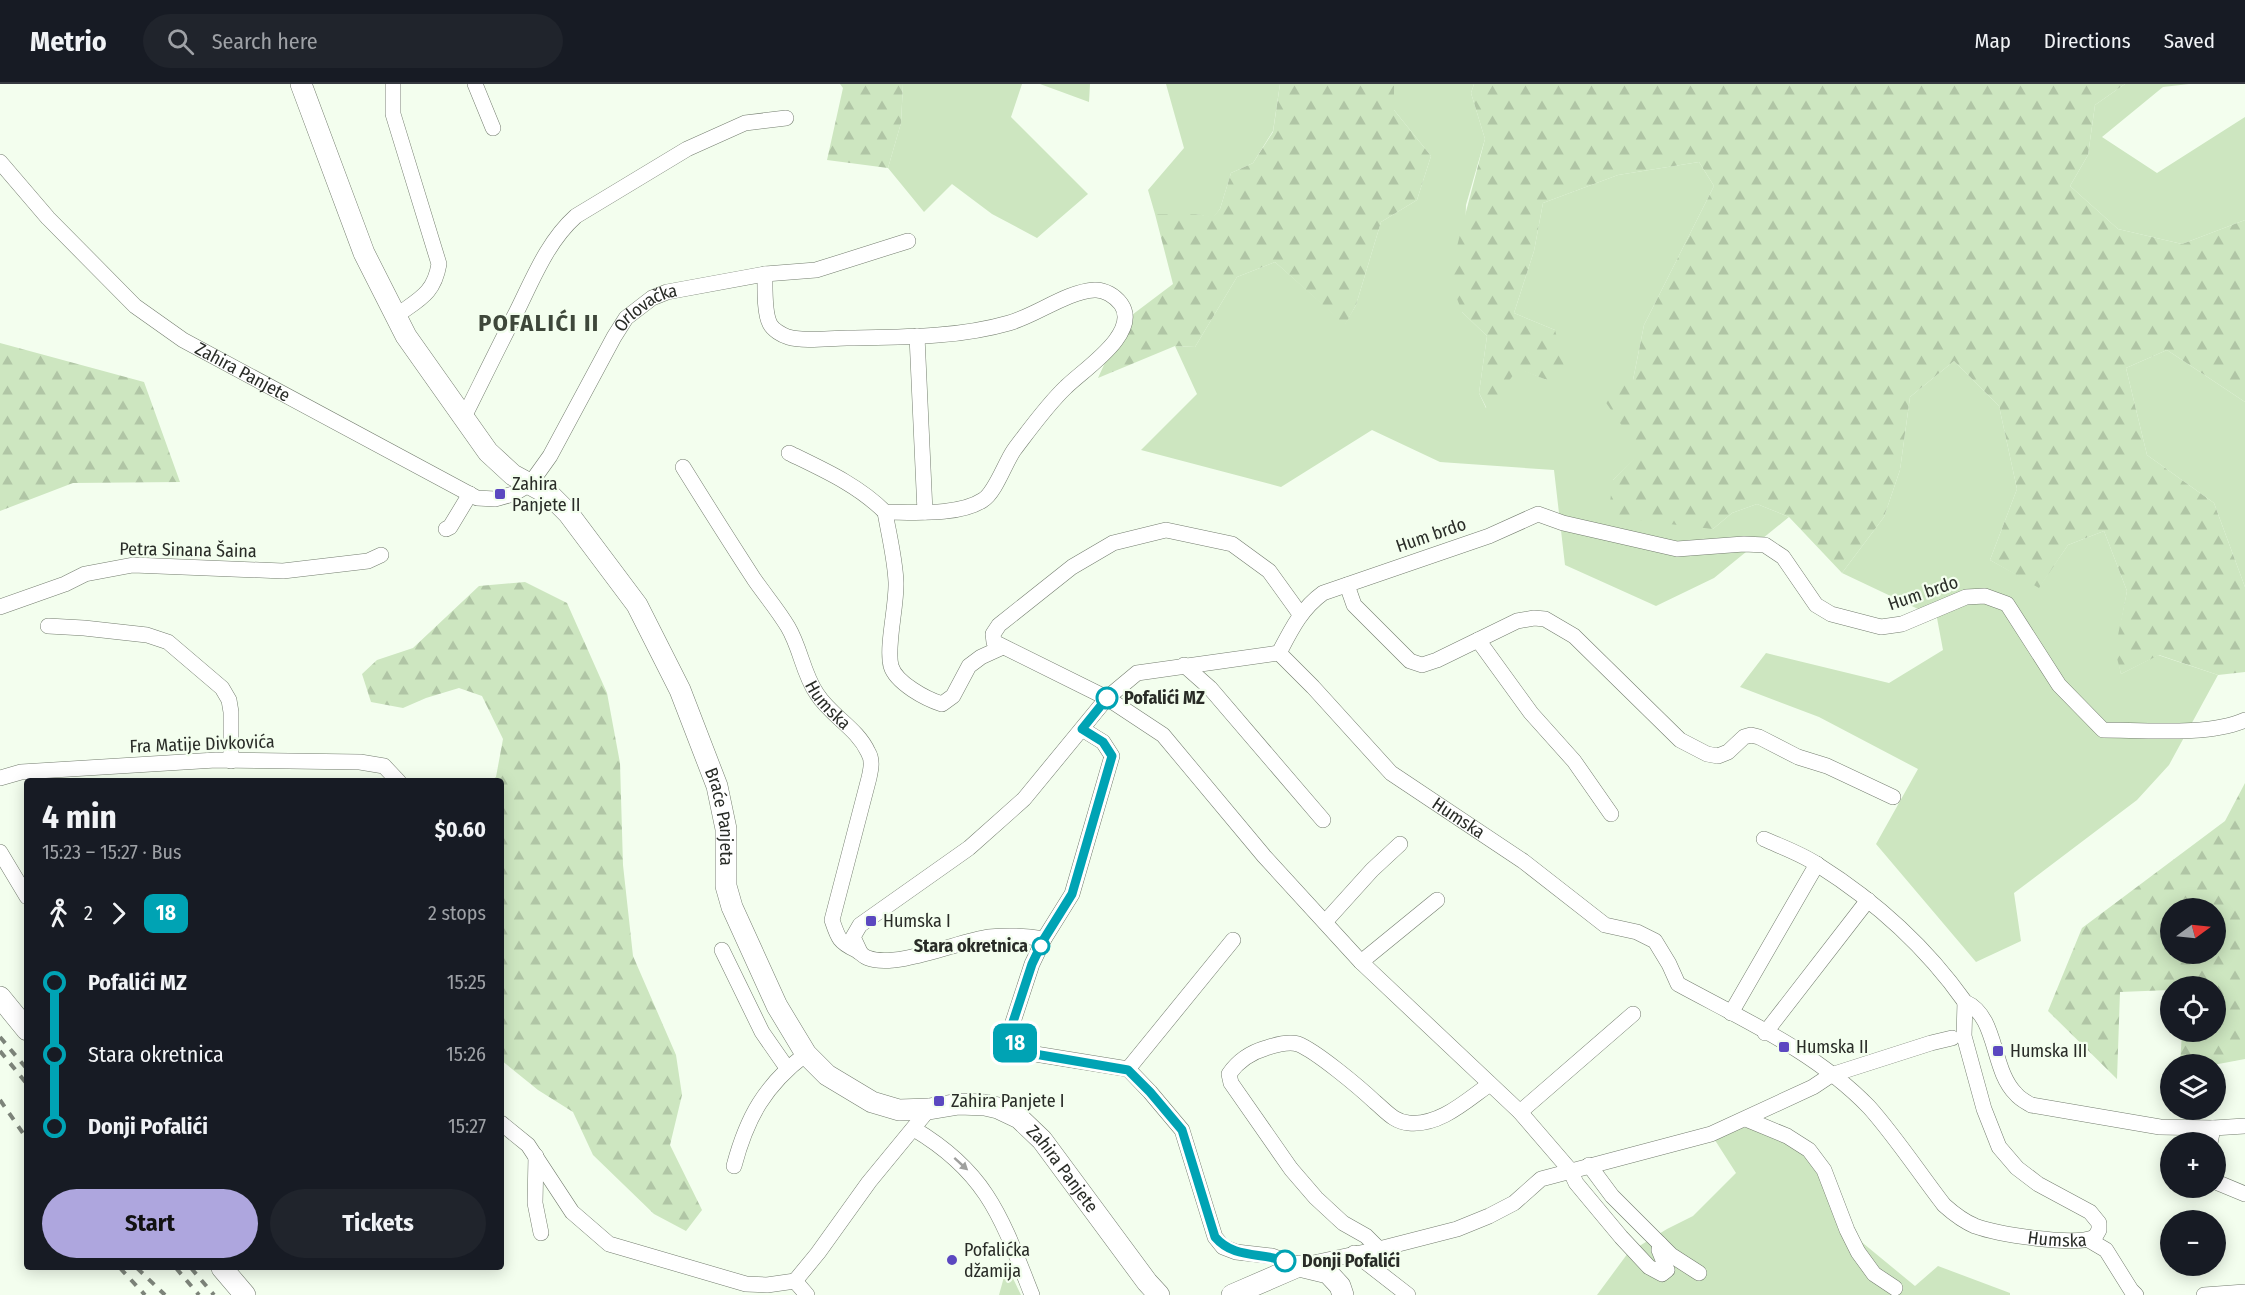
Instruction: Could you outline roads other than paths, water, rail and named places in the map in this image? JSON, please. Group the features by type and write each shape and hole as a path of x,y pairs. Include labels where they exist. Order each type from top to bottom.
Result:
{"street":[{"path":"301,84 364,253 406,336 488,452 513,475 530,484"},
{"path":"393,84 393,114 439,264 437,280 428,292 396,316"},
{"path":"474,84 493,128"},
{"path":"464,417 527,290 561,229 576,216 687,149 745,123 786,118"},
{"name":"Zahira Panjete","path":"0,162 48,219 135,306 183,340 477,498 495,500 513,494 530,484"},
{"name":"Orlovačka","path":"530,484 550,456 626,318 652,298 667,292 765,274 816,270 908,241"},
{"path":"765,274 770,324 776,331 788,337 810,339 931,337 1010,323 1079,294 1096,290 1111,294 1122,305 1127,318 1123,331 1064,388 1014,452 986,499 974,505 925,512 885,513"},
{"path":"917,336 925,512"},
{"path":"789,453 869,496 885,513 896,581 890,648 891,668 908,687 928,700 942,704 953,696 969,666 981,657 1003,647"},
{"name":"Humska","path":"683,467 755,580 788,627 796,643 809,683 819,698 863,741 870,754 872,767 832,920 836,934 843,944 867,958 905,959 989,937 1028,936 1044,939"},
{"name":"Braće Panjeta","path":"530,484 550,495 588,537 637,605 680,690 717,786 726,829 726,886 732,907 777,1006 806,1054"},
{"path":"446,530 470,495"},
{"name":"Hum brdo","path":"1279,653 1300,614 1323,593 1490,536 1538,514 1563,523 1677,549 1744,544 1765,545 1783,557 1816,605 1831,614 1881,627 1902,624 1966,597 1985,596 2007,604 2059,685 2103,730 2203,729 2236,724 2245,720"},
{"path":"1300,614 1269,571 1232,544 1166,530 1113,543 1072,567 999,625 993,634 994,642 1107,698 1163,735 1264,856 1361,962 1520,1112 1570,1170 1576,1183 1621,1237 1649,1267 1662,1274 1667,1270 1659,1250 1660,1244"},
{"name":"Petra Sinana Šaina","path":"0,607 65,584 85,574 133,565 283,571 368,561 381,555"},
{"path":"1347,585 1354,605 1410,661 1422,664 1437,660 1517,621 1545,619 1574,636 1680,740 1707,754 1718,756 1728,752 1744,737 1751,735 1787,752 1827,766 1893,797"},
{"path":"48,626 147,635 168,642 222,688 229,700 231,760"},
{"path":"1478,640 1531,713 1574,761 1611,814"},
{"path":"860,952 853,937 860,925 969,848 1024,799 1107,698 1137,674 1184,665 1279,653"},
{"name":"Humska","path":"1279,653 1391,773 1523,861 1605,925 1637,932 1655,942 1678,984 1802,1052 1831,1075 1869,1107 1944,1205 1958,1218 1975,1226 2010,1235 2090,1240 2099,1230 2098,1223 2090,1212 2038,1184 2017,1168 1999,1148 1984,1109 1964,1036 1965,1002"},
{"path":"1184,665 1210,688 1323,820"},
{"path":"1082,729 1103,742 1112,756 1072,894 1044,939 1032,964 1011,1028 1014,1042 1023,1052 1128,1070 1182,1130 1215,1237 1224,1247 1236,1252 1272,1256 1328,1273 1340,1286 1343,1295"},
{"name":"Fra Matije Divkovića","path":"0,778 21,772 231,760 360,762 384,766 395,778"},
{"path":"1764,839 1817,864 1868,900 1929,956 1965,1002 1974,1006 1982,1014 2002,1072 2015,1094 2031,1105 2188,1132"},
{"path":"1325,922 1372,870 1400,844"},
{"path":"0,852 24,892"},
{"path":"1731,1013 1817,864"},
{"path":"1361,962 1437,900"},
{"path":"1765,1033 1868,900"},
{"path":"1128,1070 1233,940"},
{"path":"722,950 762,1032 787,1068"},
{"path":"0,997 24,1026"},
{"path":"1520,1112 1633,1014"},
{"path":"1232,1295 1299,1266 1457,1229 1514,1203 1541,1179 1689,1141 1746,1119 1813,1087 1831,1075 1952,1038"},
{"path":"1379,1249 1366,1236 1343,1223 1316,1198 1291,1169 1231,1083 1229,1074 1235,1065 1256,1051 1279,1044 1296,1043 1314,1054 1394,1119 1409,1123 1427,1122 1445,1115 1490,1084"},
{"path":"734,1166 743,1134 761,1099 787,1068 806,1054"},
{"name":"Zahira Panjete","path":"806,1054 827,1075 872,1102 899,1110 929,1109 959,1104 985,1105 998,1108 1019,1118 1042,1140 1159,1295"},
{"path":"504,1125 528,1145 572,1212 609,1244 746,1284 767,1285 795,1281 818,1254 869,1182 929,1109"},
{"path":"1746,1119 1787,1136 1809,1150 1824,1170 1858,1252 1874,1274 1895,1288"},
{"path":"2225,1132 2245,1126"},
{"path":"914,1129 939,1144 969,1171 989,1197 1003,1222 1032,1295"},
{"path":"536,1156 535,1203 541,1233"},
{"path":"1589,1166 1612,1196 1671,1255 1699,1273"},
{"path":"2226,1186 2245,1194"},
{"path":"2090,1240 2106,1250 2130,1290 2136,1295"},
{"path":"1354,1253 1408,1295"},
{"path":"224,1270 245,1295"},
{"path":"795,1281 807,1295"},
{"path":"2204,1295 2245,1292"}],"railway":[{"path":"0,1037 24,1065"},
{"path":"0,1051 24,1080"},
{"path":"0,1100 24,1135"},
{"path":"122,1270 145,1295"},
{"path":"139,1270 165,1295"},
{"path":"178,1270 199,1295"},
{"path":"193,1270 214,1295"}],"place":[{"name":"Zahira Panjete II","path":"500,494"},
{"name":"Pofalići MZ","path":"1107,698"},
{"name":"Humska I","path":"871,921"},
{"name":"Stara okretnica","path":"1041,946"},
{"name":"Humska II","path":"1784,1047"},
{"name":"Humska III","path":"1998,1051"},
{"name":"Zahira Panjete I","path":"939,1101"},
{"name":"Pofalićka džamija","path":"952,1260"},
{"name":"Donji Pofalići","path":"1285,1261"}],"district":[{"name":"POFALIĆI II","path":"539,323"}]}
